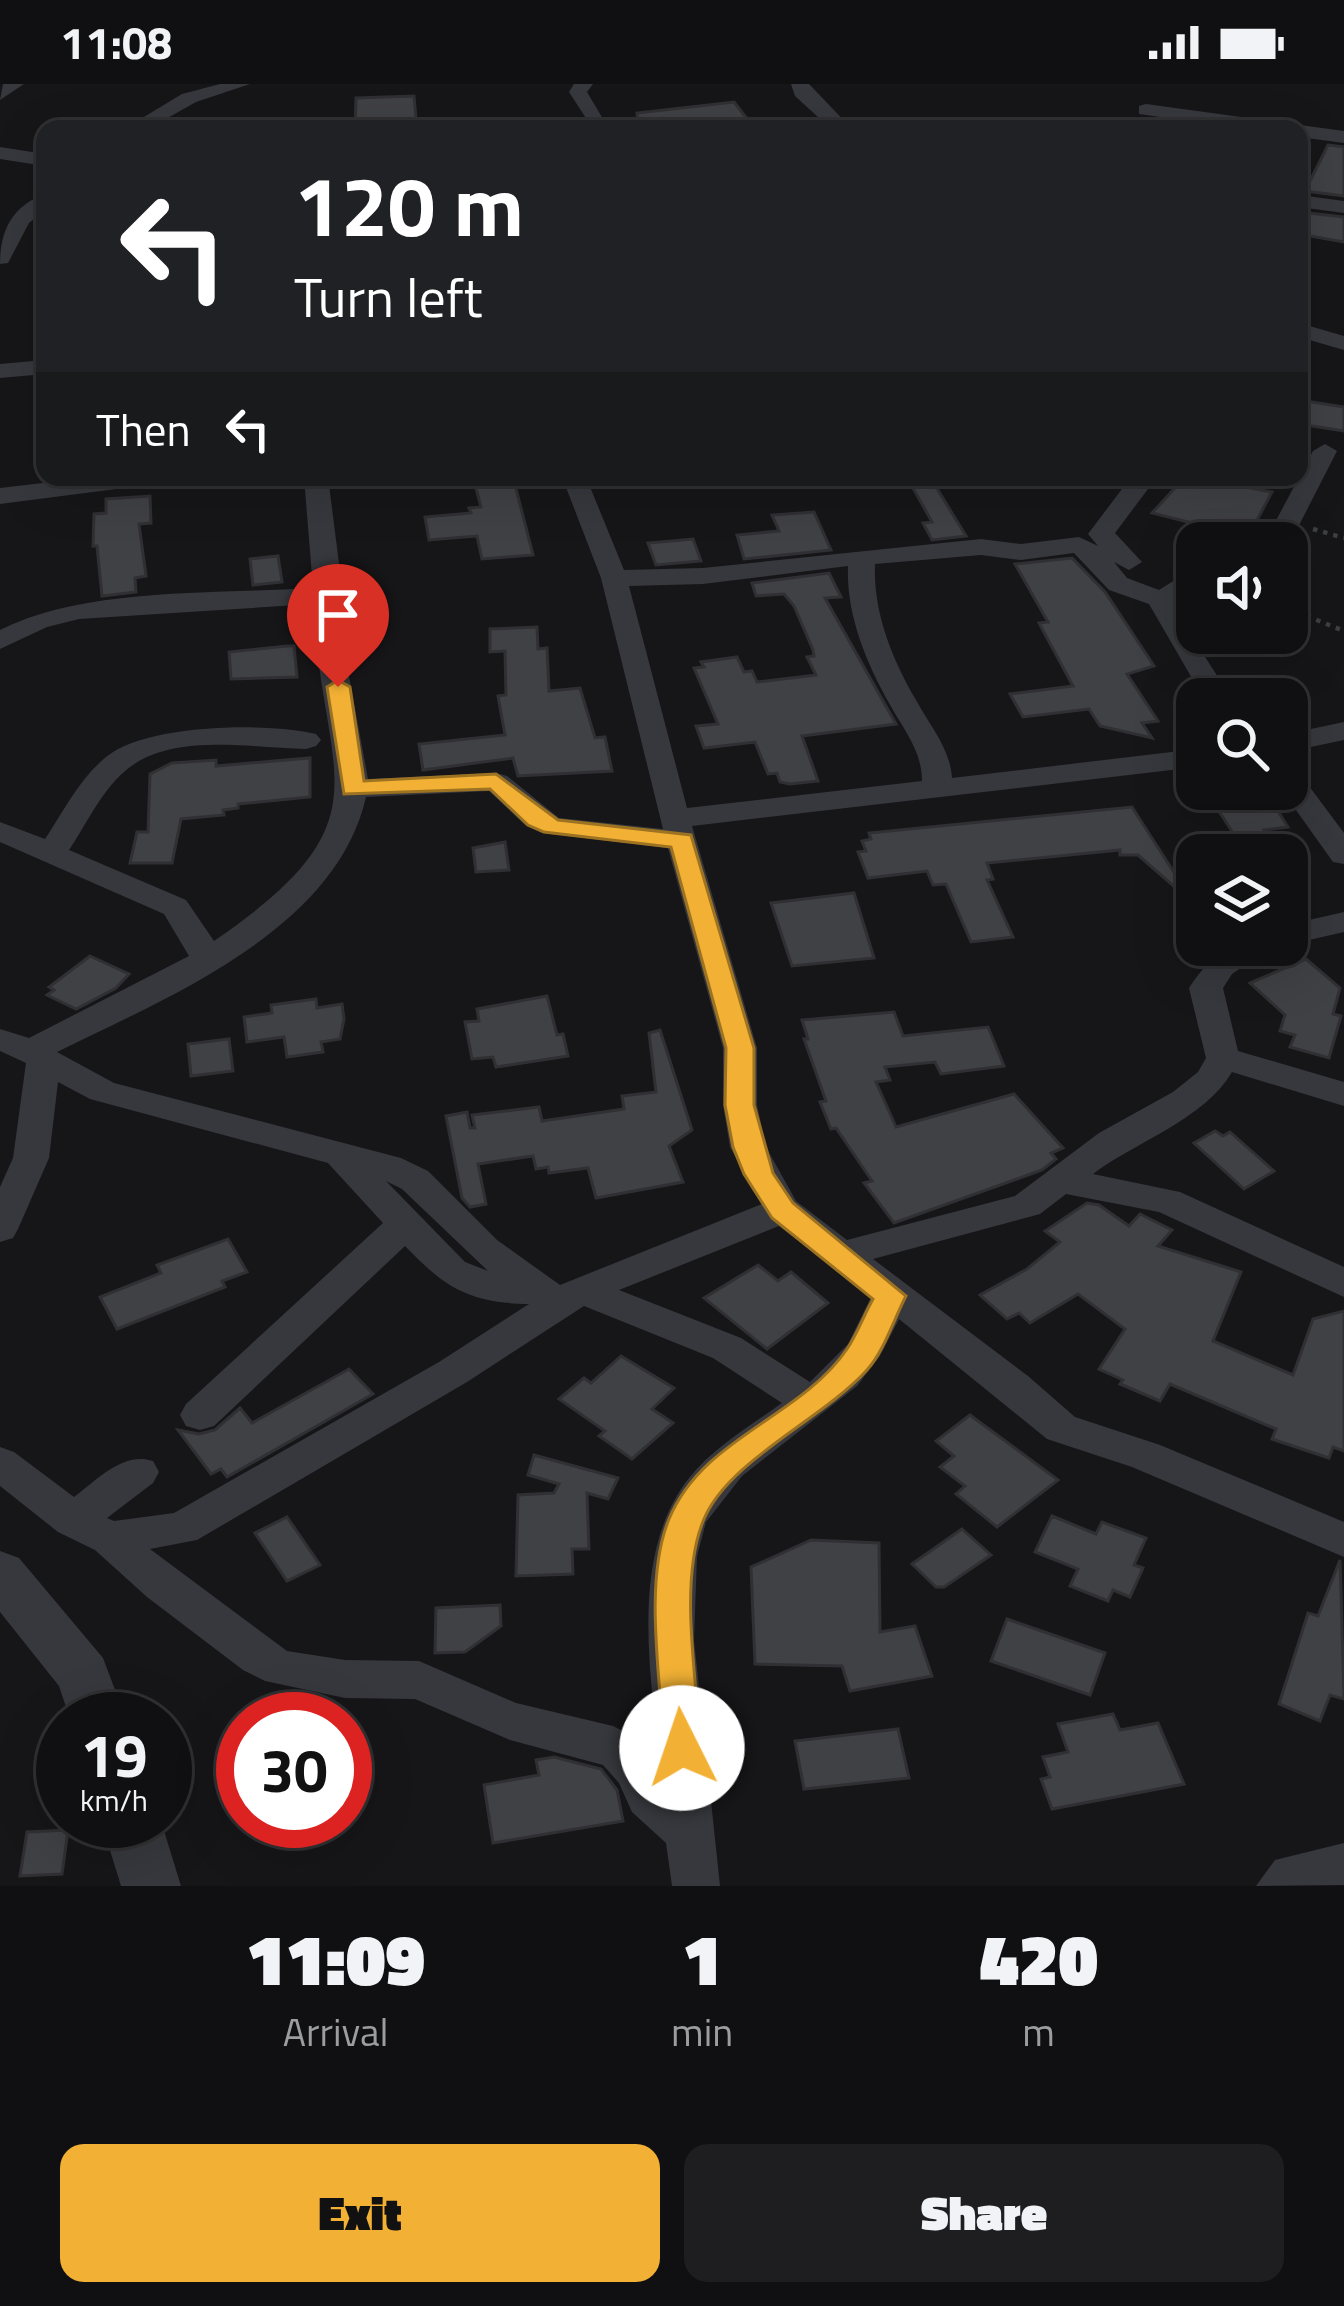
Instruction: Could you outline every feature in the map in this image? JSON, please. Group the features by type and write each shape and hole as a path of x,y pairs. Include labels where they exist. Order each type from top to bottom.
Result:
{"street":[{"path":"0,94 15,84"},
{"path":"150,120 189,98 241,84"},
{"path":"584,84 578,92 597,120"},
{"path":"800,84 802,92 832,120"},
{"path":"1146,110 1220,120"},
{"path":"1308,132 1344,137"},
{"path":"0,153 36,159"},
{"path":"1308,202 1344,207"},
{"path":"0,258 20,220 36,207"},
{"path":"1308,333 1344,343"},
{"path":"0,371 36,368"},
{"path":"1308,480 1322,451"},
{"path":"0,496 82,486"},
{"path":"25,1050 208,962 259,926 317,869 340,837 353,789 345,714 332,661 317,486"},
{"path":"578,486 614,578 740,1048 740,1105 748,1147 783,1210 1061,1428 1342,1532"},
{"path":"1136,486 1101,534 1141,573 1204,678"},
{"path":"1287,522 1305,486"},
{"path":"614,578 703,576 981,547 1021,552 1079,545 1095,555 1118,584 1158,598"},
{"path":"862,557 859,587 866,611 900,696 934,748 937,789"},
{"path":"1158,598 1176,587"},
{"path":"0,641 38,621 79,610 330,596"},
{"path":"1308,739 1344,731"},
{"path":"51,853 114,764 137,749 162,743 306,740"},
{"path":"353,789 496,782 537,820 553,827 678,830 937,789 1176,761"},
{"path":"1308,805 1344,855"},
{"path":"0,831 175,907 187,920 208,962"},
{"path":"1308,930 1344,922"},
{"path":"841,1255 1005,1213 1186,1100 1211,1079 1223,1058 1206,988 1222,966"},
{"path":"25,1050 101,1091 388,1167 416,1180 484,1249 560,1295"},
{"path":"0,1229 31,1158 25,1050"},
{"path":"1223,1058 1344,1094"},
{"path":"338,1154 466,1280 498,1290 560,1295 727,1348 812,1402"},
{"path":"1062,1181 1167,1201 1344,1283"},
{"path":"91,1529 182,1528 220,1509 560,1295 783,1210"},
{"path":"200,1415 405,1224"},
{"path":"696,1886 674,1621 674,1578 685,1522 701,1492 733,1460 812,1402 858,1359 890,1296"},
{"path":"0,1463 258,1657 281,1668 345,1679 419,1680 510,1721 597,1740 619,1751 637,1771 648,1798 689,1835"},
{"path":"91,1529 139,1472"},
{"path":"0,1573 83,1676 89,1692"},
{"path":"140,1848 152,1886"},
{"path":"1280,1886 1292,1875 1344,1864"}],"path":[{"path":"1308,616 1344,631"}],"building":[{"path":"414,96 416,119 355,120 356,98"},
{"path":"734,102 748,120 637,120 637,113"},
{"path":"1328,145 1344,147 1344,196 1308,191"},
{"path":"1308,213 1344,217 1344,242 1308,236"},
{"path":"1308,401 1344,407 1344,431 1308,425"},
{"path":"475,486 515,486 533,555 482,559 477,536 429,540 425,517 471,513 469,508 481,507"},
{"path":"912,486 935,486 966,536 932,540 923,523 932,522"},
{"path":"1177,486 1240,486 1272,492 1256,522 1188,522 1152,513"},
{"path":"150,496 151,523 139,524 146,576 135,578 136,592 102,596 97,546 93,546 94,514 106,513 106,499"},
{"path":"814,512 831,550 744,559 737,535 779,531 772,515"},
{"path":"693,539 701,561 656,565 648,543"},
{"path":"278,556 282,582 253,585 250,559"},
{"path":"1072,558 1105,592 1154,666 1127,674 1158,721 1142,723 1152,738 1100,726 1089,709 1023,717 1010,694 1073,686 1039,623 1048,622 1015,564"},
{"path":"829,573 841,597 825,598 896,724 802,736 818,781 780,782 777,773 768,774 755,742 704,748 696,726 718,724 694,668 704,667 701,662 737,657 744,672 752,671 757,682 816,675 807,657 814,656 813,650 794,606 784,594 756,596 752,583"},
{"path":"537,627 538,649 547,648 549,691 580,688 595,738 605,737 612,771 518,776 513,758 423,770 419,744 505,735 498,696 506,695 505,651 490,652 490,629"},
{"path":"294,646 297,677 231,679 229,652"},
{"path":"310,758 310,797 238,804 238,808 223,810 224,815 181,819 172,863 130,863 137,832 148,832 150,774 172,763 216,760 216,766"},
{"path":"1132,807 1176,876 1176,888 1138,855 1120,855 1120,850 987,863 993,879 987,880 1013,937 971,942 946,884 933,885 927,871 868,878 858,852 866,851 862,841 871,839 869,833"},
{"path":"1218,810 1277,810 1288,827 1264,830 1266,834 1234,834"},
{"path":"505,842 509,870 476,872 473,848"},
{"path":"854,893 874,958 792,966 771,903"},
{"path":"90,956 129,974 116,988 76,1009 47,995 54,990 49,987"},
{"path":"1308,961 1340,988 1333,1014 1341,1016 1329,1058 1290,1047 1295,1035 1280,1031 1285,1015 1250,983 1290,966 1308,966"},
{"path":"547,996 568,1056 496,1067 493,1057 472,1059 465,1022 479,1021 477,1009"},
{"path":"316,999 317,1008 342,1004 344,1019 340,1039 321,1042 323,1052 287,1057 284,1037 247,1042 244,1017 272,1013 271,1005"},
{"path":"894,1012 903,1036 988,1027 1004,1066 941,1074 935,1062 885,1067 890,1080 876,1082 896,1127 1014,1094 1063,1148 1051,1153 1056,1159 1042,1170 894,1223 864,1183 872,1181 836,1128 831,1129 820,1102 826,1101 802,1020"},
{"path":"660,1030 692,1130 669,1146 683,1182 596,1198 588,1168 549,1173 548,1167 536,1169 533,1156 478,1164 486,1204 470,1207 462,1198 446,1116 467,1112 470,1128 475,1128 472,1115 539,1107 542,1121 624,1109 622,1096 656,1092 649,1033"},
{"path":"229,1039 233,1071 191,1076 188,1044"},
{"path":"1215,1131 1223,1136 1230,1132 1274,1171 1244,1189 1194,1143"},
{"path":"1087,1203 1099,1205 1129,1226 1140,1214 1172,1230 1158,1246 1241,1272 1213,1341 1293,1375 1313,1319 1344,1311 1344,1451 1333,1447 1329,1458 1272,1439 1276,1429 1170,1384 1160,1401 1120,1384 1123,1380 1099,1369 1125,1329 1078,1294 1030,1323 1019,1313 1007,1319 980,1295 1027,1269 1060,1242 1045,1231"},
{"path":"228,1239 247,1272 222,1281 225,1287 117,1329 100,1297 161,1273 157,1265"},
{"path":"758,1265 778,1281 791,1272 828,1303 767,1349 704,1298"},
{"path":"621,1356 674,1388 652,1409 673,1423 632,1459 599,1436 605,1431 559,1399 584,1378 591,1383"},
{"path":"349,1369 373,1394 227,1477 221,1469 211,1474 178,1430 199,1434 215,1430 240,1408 252,1423"},
{"path":"970,1415 1058,1480 997,1527 956,1494 965,1486 940,1467 954,1456 936,1441"},
{"path":"534,1455 618,1478 608,1499 587,1493 589,1549 572,1549 573,1574 516,1576 518,1495 554,1493 559,1484 528,1475"},
{"path":"1052,1516 1096,1534 1102,1522 1146,1538 1134,1565 1143,1568 1130,1597 1113,1590 1108,1601 1070,1586 1078,1569 1035,1552"},
{"path":"287,1517 320,1565 287,1581 255,1533"},
{"path":"962,1529 991,1555 944,1587 936,1587 912,1564"},
{"path":"811,1540 879,1543 880,1632 915,1626 932,1676 850,1691 842,1666 755,1664 751,1567"},
{"path":"1340,1560 1344,1699 1330,1695 1320,1721 1279,1704 1308,1613 1318,1616"},
{"path":"500,1605 501,1626 465,1652 435,1653 436,1608"},
{"path":"1007,1619 1105,1653 1090,1695 991,1661"},
{"path":"1113,1714 1120,1730 1158,1723 1184,1784 1052,1809 1041,1779 1050,1777 1043,1757 1068,1752 1058,1724"},
{"path":"898,1729 909,1778 804,1789 795,1741"},
{"path":"554,1757 601,1769 617,1790 623,1821 493,1843 484,1785 539,1775 536,1760"},
{"path":"27,1832 36,1832 36,1848 66,1848 62,1874 20,1876"}],"route":[{"path":"338,687 353,789 500,782 537,820 553,827 682,840 740,1048 740,1105 759,1174 783,1210 890,1296 858,1359 812,1402 733,1460 701,1492 685,1522 674,1578 682,1748"}]}
